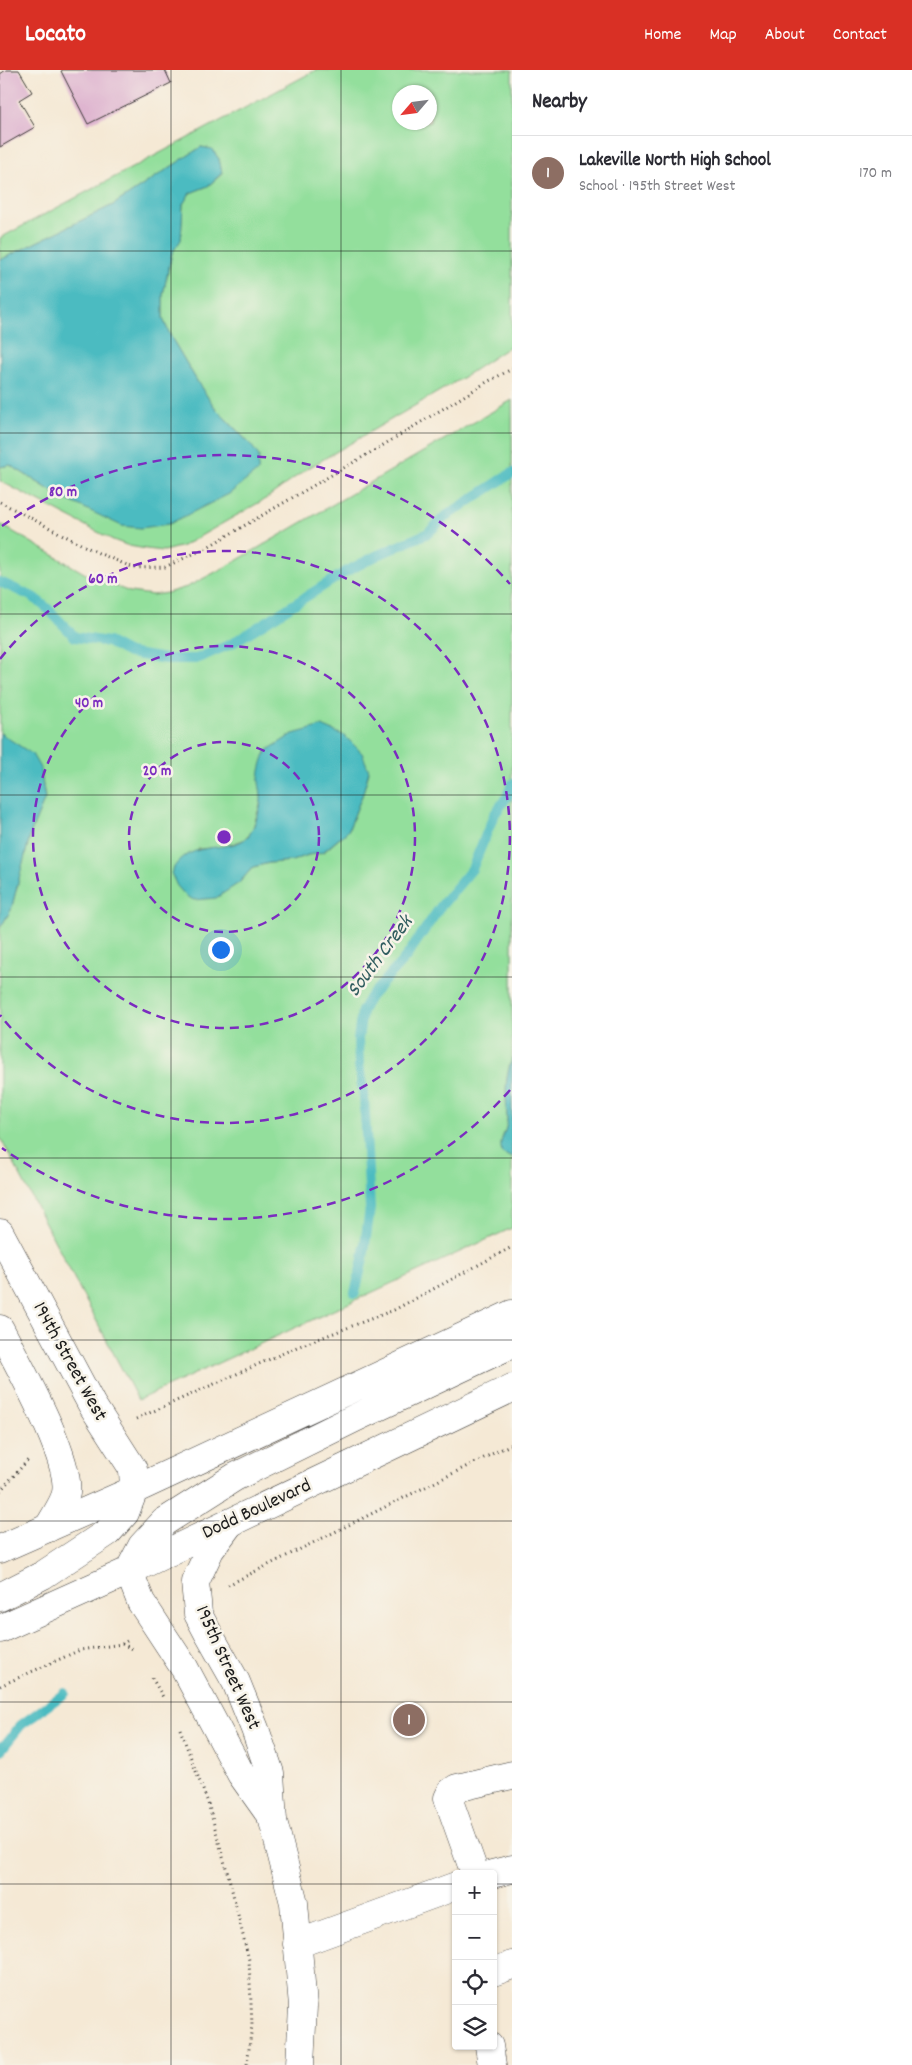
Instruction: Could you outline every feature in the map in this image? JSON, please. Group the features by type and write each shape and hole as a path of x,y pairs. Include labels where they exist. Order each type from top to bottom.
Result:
{"main road":[{"name":"194th Street West","path":"0,1233 92,1405 133,1469 134,1490"},
{"path":"0,1549 134,1490 512,1314"},
{"path":"0,1329 51,1431 63,1464 66,1494 48,1528"},
{"path":"129,1571 142,1546 164,1522 236,1477 349,1420 512,1344"},
{"name":"Dodd Boulevard","path":"0,1630 129,1571 512,1388"},
{"path":"0,1597 43,1575 108,1532 126,1513 134,1490"},
{"name":"195th Street West","path":"230,1523 210,1550 195,1582 198,1614 236,1682 270,1773 274,1820 294,1903 303,2006 300,2065"},
{"name":"195th Street West","path":"129,1571 141,1602 185,1669 241,1774 274,1820"},
{"path":"474,1870 448,1798 451,1792 457,1788 512,1775"},
{"path":"497,1872 512,1868"},
{"path":"298,1944 452,1887"},
{"path":"497,1971 512,1965"},
{"path":"490,2050 492,2065"}],"path":[{"path":"0,502 96,552 126,565 134,568 165,567 204,549 512,369"},
{"path":"132,1421 297,1347 394,1310 512,1247"},
{"path":"197,1602 512,1444"},
{"path":"0,1491 28,1461"},
{"path":"0,1686 80,1650 122,1644 157,1624"},
{"path":"122,1644 136,1651"},
{"path":"150,1675 164,1700"},
{"path":"179,1725 208,1803 249,1960 252,2025 247,2065"}],"green space":[{"path":"316,70 512,70 512,345 462,378 305,470 267,498 183,546 164,551 129,546 113,540 0,481 0,467 10,465 61,497 169,524 197,509 251,445 216,409 171,337 163,319 163,294 172,253 181,239 183,204 190,193 208,186 222,174 219,159 212,149 201,147 113,205 0,260 0,238"},
{"path":"512,400 512,1058 506,1083 507,1122 501,1144 503,1153 512,1158 512,1228 138,1400 0,1137 0,928 11,910 31,832 45,798 40,768 0,733 0,524 91,577 130,592 153,595 167,593 187,587 229,565","holes":["293,734 369,771 363,793 348,831 324,852 292,861 269,863 253,867 239,883 198,849 223,847 243,840 252,831 262,798 259,778 281,743"]}],"water":[{"path":"201,147 212,149 219,159 222,173 208,186 190,193 183,204 181,240 172,253 163,294 163,319 171,337 216,409 251,445 259,456 258,471 229,494 169,524 141,528 122,526 61,497 10,465 0,467 0,260 113,205"},
{"path":"322,726 345,736 362,753 369,771 363,793 348,831 323,852 292,861 269,863 253,867 239,883 216,898 194,900 186,896 177,886 171,873 179,861 189,853 201,849 225,846 246,839 252,830 261,804 259,777 266,751 293,734"},
{"path":"0,733 32,754 40,768 45,798 31,832 11,910 0,928"},
{"path":"512,1058 512,1158 502,1153 501,1144 507,1122 506,1083"}],"building":[{"path":"6,70 19,70 32,92 19,100 35,127 0,147 0,74"},
{"path":"165,70 171,83 88,124 61,71"}],"waterway":[{"path":"0,582 33,597 47,608 75,637 108,642 129,653 166,659 196,659 231,644 347,571 428,533 446,516 512,473"},
{"name":"South Creek","path":"355,1293 363,1259 370,1208 364,1097 359,1065 358,1039 362,1011 370,997 406,957 441,906 472,869 494,815 507,797 512,784"},
{"name":"South Creek","path":"0,1751 21,1725 65,1693"}],"place":[{"name":"Lakeville North High School","path":"409,1720"}]}
